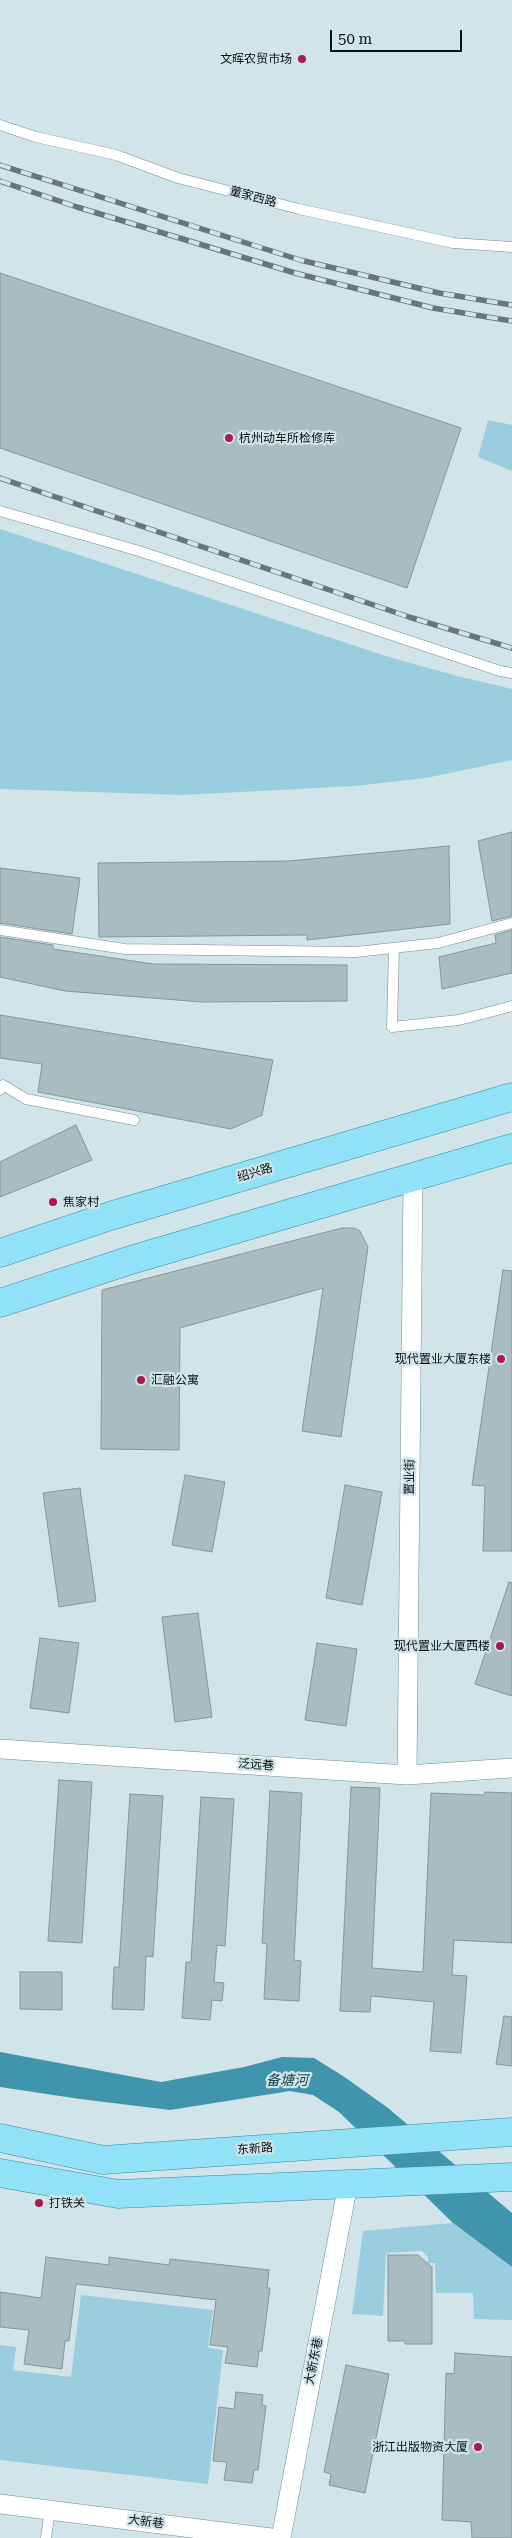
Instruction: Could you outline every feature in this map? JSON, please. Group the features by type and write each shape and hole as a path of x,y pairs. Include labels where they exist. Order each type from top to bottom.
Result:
{"main road":[{"name":"绍兴路","path":"2,1248 512,1097"},
{"path":"0,1302 131,1260 512,1148"},
{"name":"东新路","path":"0,2138 103,2160 512,2132"},
{"path":"0,2173 118,2194 512,2177"}],"street":[{"name":"置业街","path":"407,1775 413,1178"},
{"name":"泛远巷","path":"0,1749 407,1775 512,1768"},
{"name":"大新东巷","path":"281,2538 348,2184"},
{"name":"大新巷","path":"0,2504 271,2538"}],"lane":[{"name":"董家西路","path":"0,125 36,137 116,155 178,178 299,209 453,242 512,247"},
{"path":"0,511 139,551 491,668 512,673"},
{"path":"0,930 125,949 356,952 438,943 512,923"},
{"path":"394,948 392,1026 459,1020 512,1006"},
{"path":"0,1090 3,1085 26,1099 134,1120"},
{"path":"46,2538 50,2510"}],"shaded area":[{"path":"488,420 512,425 512,471 478,457"},
{"path":"0,529 389,657 512,689 512,760 426,778 355,786 183,795 0,789"},
{"path":"453,2223 512,2267 512,2320 474,2319 473,2293 436,2293 435,2263 428,2263 428,2257 422,2251 386,2253 383,2316 352,2314 363,2231"},
{"path":"81,2295 213,2310 208,2348 223,2350 208,2484 0,2460 0,2345 16,2347 13,2370 71,2377"}],"water":[{"name":"备塘河","path":"0,2052 161,2082 244,2067 282,2057 314,2058 388,2108 512,2213 512,2267 453,2223 339,2112 313,2095 290,2091 170,2110 80,2099 0,2087"}],"building":[{"name":"杭州动车所检修库","path":"0,273 461,428 407,588 0,448"},
{"path":"512,832 512,916 492,921 478,841"},
{"path":"449,846 450,924 307,940 307,935 99,937 98,863 289,861"},
{"path":"0,868 80,878 72,934 0,923"},
{"path":"512,930 512,973 442,989 439,957 496,943 495,935"},
{"path":"0,937 53,945 53,949 153,964 347,965 347,1001 202,1002 65,991 0,977"},
{"path":"0,1015 273,1060 262,1115 231,1129 38,1092 42,1064 0,1058"},
{"path":"76,1125 92,1160 0,1197 0,1162"},
{"name":"汇融公寓","path":"342,1228 354,1228 360,1231 368,1247 341,1437 302,1431 323,1288 180,1328 179,1450 101,1449 102,1290"},
{"name":"现代置业大厦东楼","path":"503,1270 512,1271 512,1551 483,1551 485,1486 472,1485"},
{"path":"185,1475 225,1482 212,1552 172,1545"},
{"path":"345,1485 382,1492 362,1605 326,1598"},
{"path":"80,1488 96,1601 59,1607 43,1493"},
{"name":"现代置业大厦西楼","path":"509,1582 512,1583 512,1696 475,1684"},
{"path":"198,1613 212,1717 175,1722 162,1617"},
{"path":"40,1638 79,1643 69,1713 30,1708"},
{"path":"317,1643 357,1649 346,1726 305,1720"},
{"path":"59,1780 92,1782 82,1943 48,1941"},
{"path":"351,1787 380,1788 372,1968 423,1972 431,1793 484,1795 485,1792 512,1793 512,1943 454,1940 452,1975 467,1976 461,2053 430,2051 434,2002 371,1996 370,2012 340,2011"},
{"path":"270,1791 302,1793 294,1960 301,1961 299,2001 264,1999 267,1944 262,1943"},
{"path":"130,1794 163,1796 153,1957 146,1956 144,2010 112,2009 114,1967 119,1967"},
{"path":"201,1797 234,1799 225,1946 217,1945 214,1982 224,1983 222,2001 212,2000 210,2020 182,2018 186,1962 191,1962"},
{"path":"20,1972 62,1972 62,2010 20,2009"},
{"path":"504,2016 512,2017 512,2066 496,2064"},
{"path":"388,2255 418,2255 432,2267 432,2344 405,2344 405,2341 388,2341"},
{"path":"46,2257 109,2265 109,2257 169,2265 170,2259 269,2270 267,2288 270,2288 262,2351 259,2351 257,2367 225,2363 228,2347 210,2345 216,2300 76,2284 69,2341 65,2341 62,2369 24,2364 29,2330 0,2327 0,2292 41,2298"},
{"name":"浙江出版物资大厦","path":"455,2353 512,2357 512,2538 472,2538 471,2522 442,2520 446,2373 454,2374"},
{"path":"346,2365 389,2374 365,2493 329,2485 331,2474 324,2472"},
{"path":"236,2392 263,2395 262,2405 266,2406 258,2470 254,2470 252,2483 224,2480 227,2462 213,2461 219,2407 234,2409"}],"railway":[{"path":"0,165 300,260 439,293 512,305"},
{"path":"0,181 77,207 295,273 433,308 512,321"},
{"path":"0,478 409,617 512,648"}],"place":[{"name":"文晖农贸市场","path":"302,59"},
{"name":"杭州动车所检修库","path":"229,438"},
{"name":"焦家村","path":"53,1202"},
{"name":"现代置业大厦东楼","path":"501,1359"},
{"name":"汇融公寓","path":"141,1380"},
{"name":"现代置业大厦西楼","path":"500,1646"},
{"name":"打铁关","path":"39,2203"},
{"name":"浙江出版物资大厦","path":"478,2447"}]}
